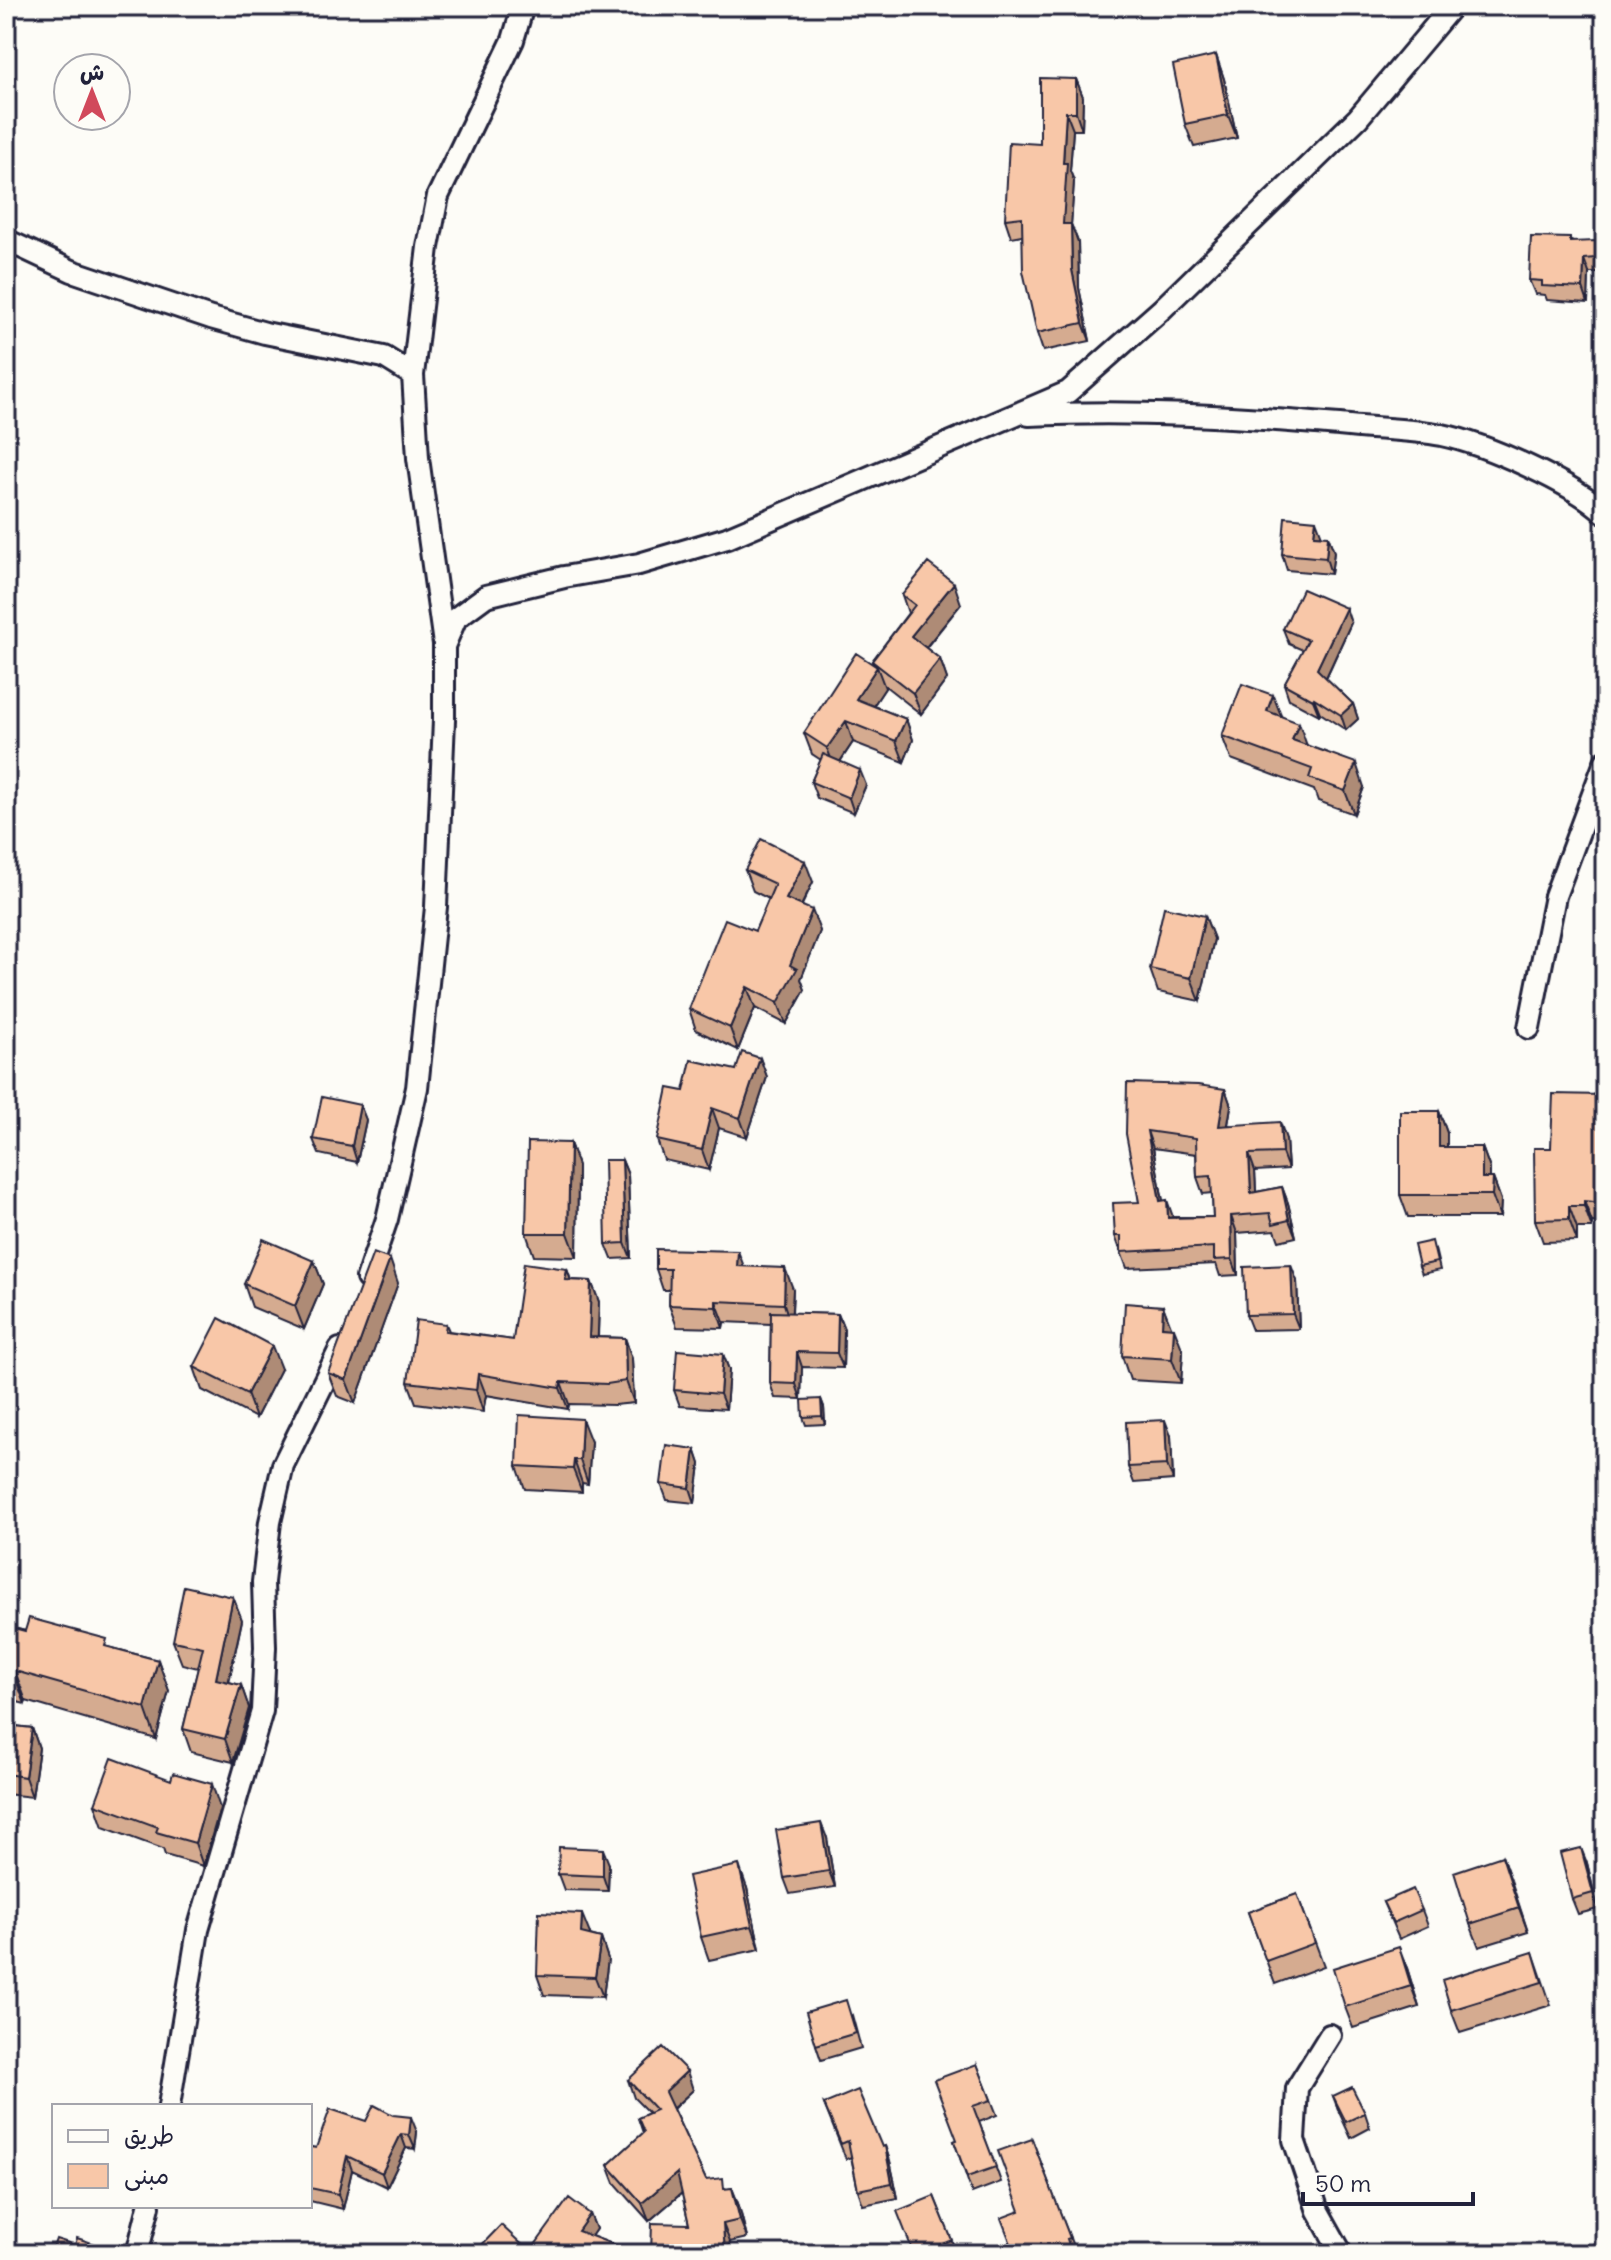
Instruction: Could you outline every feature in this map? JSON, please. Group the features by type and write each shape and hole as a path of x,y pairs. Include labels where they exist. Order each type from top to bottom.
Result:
{"street":[{"path":"362,1295 387,1219 417,1088 436,907 444,646 418,458 413,375 428,247 438,196 513,40 523,6"},
{"path":"444,646 456,618 486,596 564,577 639,564 727,538 1068,392 1162,309 1358,118 1452,6"},
{"path":"6,240 72,271 211,318 265,333 384,357 413,375"},
{"path":"1016,416 1083,413 1237,416 1441,435 1495,452 1589,497 1605,513"},
{"path":"1529,1028 1555,896 1605,762"},
{"path":"169,2104 198,1930 262,1711 265,1647 263,1582 279,1479 351,1325"},
{"path":"1330,2035 1297,2088 1294,2140 1318,2211 1342,2254"},
{"path":"137,2254 148,2208"}],"building":[{"path":"1216,55 1228,115 1185,124 1173,65"},
{"path":"1040,78 1076,79 1076,112 1066,112 1063,224 1071,224 1072,270 1083,323 1037,333 1023,271 1022,217 1005,219 1009,142 1040,144"},
{"path":"1531,237 1570,238 1570,242 1596,241 1596,258 1584,259 1583,288 1542,286 1542,281 1529,280"},
{"path":"1285,517 1316,520 1314,535 1328,536 1326,558 1282,554"},
{"path":"928,563 954,583 911,636 940,659 913,693 872,661 915,605 902,595"},
{"path":"1302,589 1346,608 1317,669 1353,704 1341,715 1284,684 1308,640 1283,629"},
{"path":"856,653 877,667 856,699 906,719 896,741 846,721 827,748 804,733"},
{"path":"1242,684 1273,695 1267,711 1299,723 1292,740 1356,763 1345,791 1309,778 1312,769 1222,736"},
{"path":"823,754 860,770 849,798 811,782"},
{"path":"761,839 805,861 786,899 812,910 790,965 797,969 778,1003 747,987 730,1028 689,1009 725,919 755,931 775,884 745,870"},
{"path":"1164,907 1205,916 1191,978 1150,969"},
{"path":"742,1052 760,1058 740,1118 712,1108 702,1150 657,1140 668,1088 684,1091 691,1060 736,1070"},
{"path":"1127,1083 1225,1089 1219,1126 1280,1122 1282,1153 1249,1154 1251,1193 1282,1187 1289,1220 1273,1224 1270,1213 1231,1216 1232,1259 1214,1260 1214,1247 1121,1252 1121,1236 1115,1236 1113,1203 1139,1202 1126,1134","holes":["1147,1131 1196,1138 1197,1177 1211,1176 1213,1217 1168,1218 1167,1200 1160,1201"]},
{"path":"1553,1094 1603,1095 1605,1203 1584,1201 1584,1206 1569,1206 1569,1219 1535,1220 1534,1148 1551,1148"},
{"path":"322,1097 360,1105 352,1146 313,1139"},
{"path":"1400,1111 1439,1111 1439,1147 1482,1147 1482,1178 1493,1178 1492,1195 1400,1195"},
{"path":"528,1142 570,1143 568,1233 526,1233"},
{"path":"604,1160 622,1160 625,1243 606,1244"},
{"path":"263,1239 314,1261 295,1306 244,1284"},
{"path":"1432,1241 1437,1262 1419,1266 1414,1245"},
{"path":"656,1249 738,1251 737,1266 785,1268 784,1304 716,1301 716,1307 669,1305 670,1269 656,1269"},
{"path":"373,1253 390,1259 346,1380 328,1373"},
{"path":"524,1263 567,1269 565,1280 591,1281 589,1337 625,1338 626,1381 607,1384 561,1382 560,1388 478,1374 476,1390 408,1382 416,1320 446,1324 445,1331 513,1340"},
{"path":"1291,1265 1293,1314 1246,1315 1244,1267"},
{"path":"1125,1303 1163,1306 1162,1327 1174,1328 1172,1359 1122,1356"},
{"path":"771,1312 838,1314 837,1353 797,1352 796,1384 770,1383"},
{"path":"219,1318 272,1346 247,1394 194,1367"},
{"path":"677,1350 723,1354 720,1394 674,1390"},
{"path":"821,1399 822,1416 803,1417 802,1400"},
{"path":"519,1415 582,1419 580,1460 574,1460 573,1469 517,1466"},
{"path":"1165,1420 1167,1465 1128,1467 1126,1422"},
{"path":"666,1445 695,1449 690,1488 661,1484"},
{"path":"184,1586 233,1597 216,1679 241,1685 225,1739 183,1729 203,1647 173,1641"},
{"path":"29,1618 107,1639 105,1646 158,1660 145,1708 15,1671 14,1674 6,1672 6,1626 25,1631"},
{"path":"6,1725 32,1728 25,1777 6,1774"},
{"path":"112,1758 171,1780 173,1773 212,1784 195,1843 156,1832 158,1827 95,1804"},
{"path":"821,1823 829,1871 784,1878 776,1830"},
{"path":"559,1847 603,1849 603,1876 558,1874"},
{"path":"1581,1848 1593,1893 1572,1899 1560,1853"},
{"path":"1502,1856 1519,1908 1470,1924 1454,1872"},
{"path":"739,1865 752,1926 701,1937 688,1876"},
{"path":"1413,1889 1422,1910 1393,1923 1383,1902"},
{"path":"1297,1894 1315,1943 1266,1961 1248,1912"},
{"path":"539,1912 582,1914 581,1933 601,1938 595,1977 537,1975"},
{"path":"1399,1947 1411,1986 1345,2007 1333,1968"},
{"path":"1533,1952 1542,1982 1451,2010 1442,1980"},
{"path":"846,2000 856,2033 816,2045 806,2012"},
{"path":"663,2047 687,2071 665,2092 706,2180 723,2178 724,2189 732,2188 740,2220 723,2224 725,2254 651,2254 652,2223 689,2224 677,2173 642,2203 608,2165 644,2132 638,2118 656,2110 628,2080"},
{"path":"977,2064 991,2100 973,2106 996,2167 967,2177 954,2141 957,2140 934,2080"},
{"path":"1352,2087 1365,2113 1346,2122 1333,2096"},
{"path":"858,2090 882,2147 885,2146 892,2183 858,2190 848,2141 841,2144 824,2104"},
{"path":"374,2105 393,2115 411,2117 409,2135 401,2134 382,2173 347,2156 338,2194 312,2188 312,2147 316,2148 330,2109 366,2121"},
{"path":"1032,2139 1070,2238 1067,2239 1072,2254 1015,2254 1001,2218 1020,2211 998,2151"},
{"path":"934,2196 952,2240 914,2254 897,2211"},
{"path":"569,2198 590,2214 578,2231 628,2250 627,2254 547,2254 535,2245"},
{"path":"501,2225 529,2251 526,2254 473,2254"},
{"path":"77,2238 107,2248 105,2254 51,2254 56,2239 75,2245"}]}
